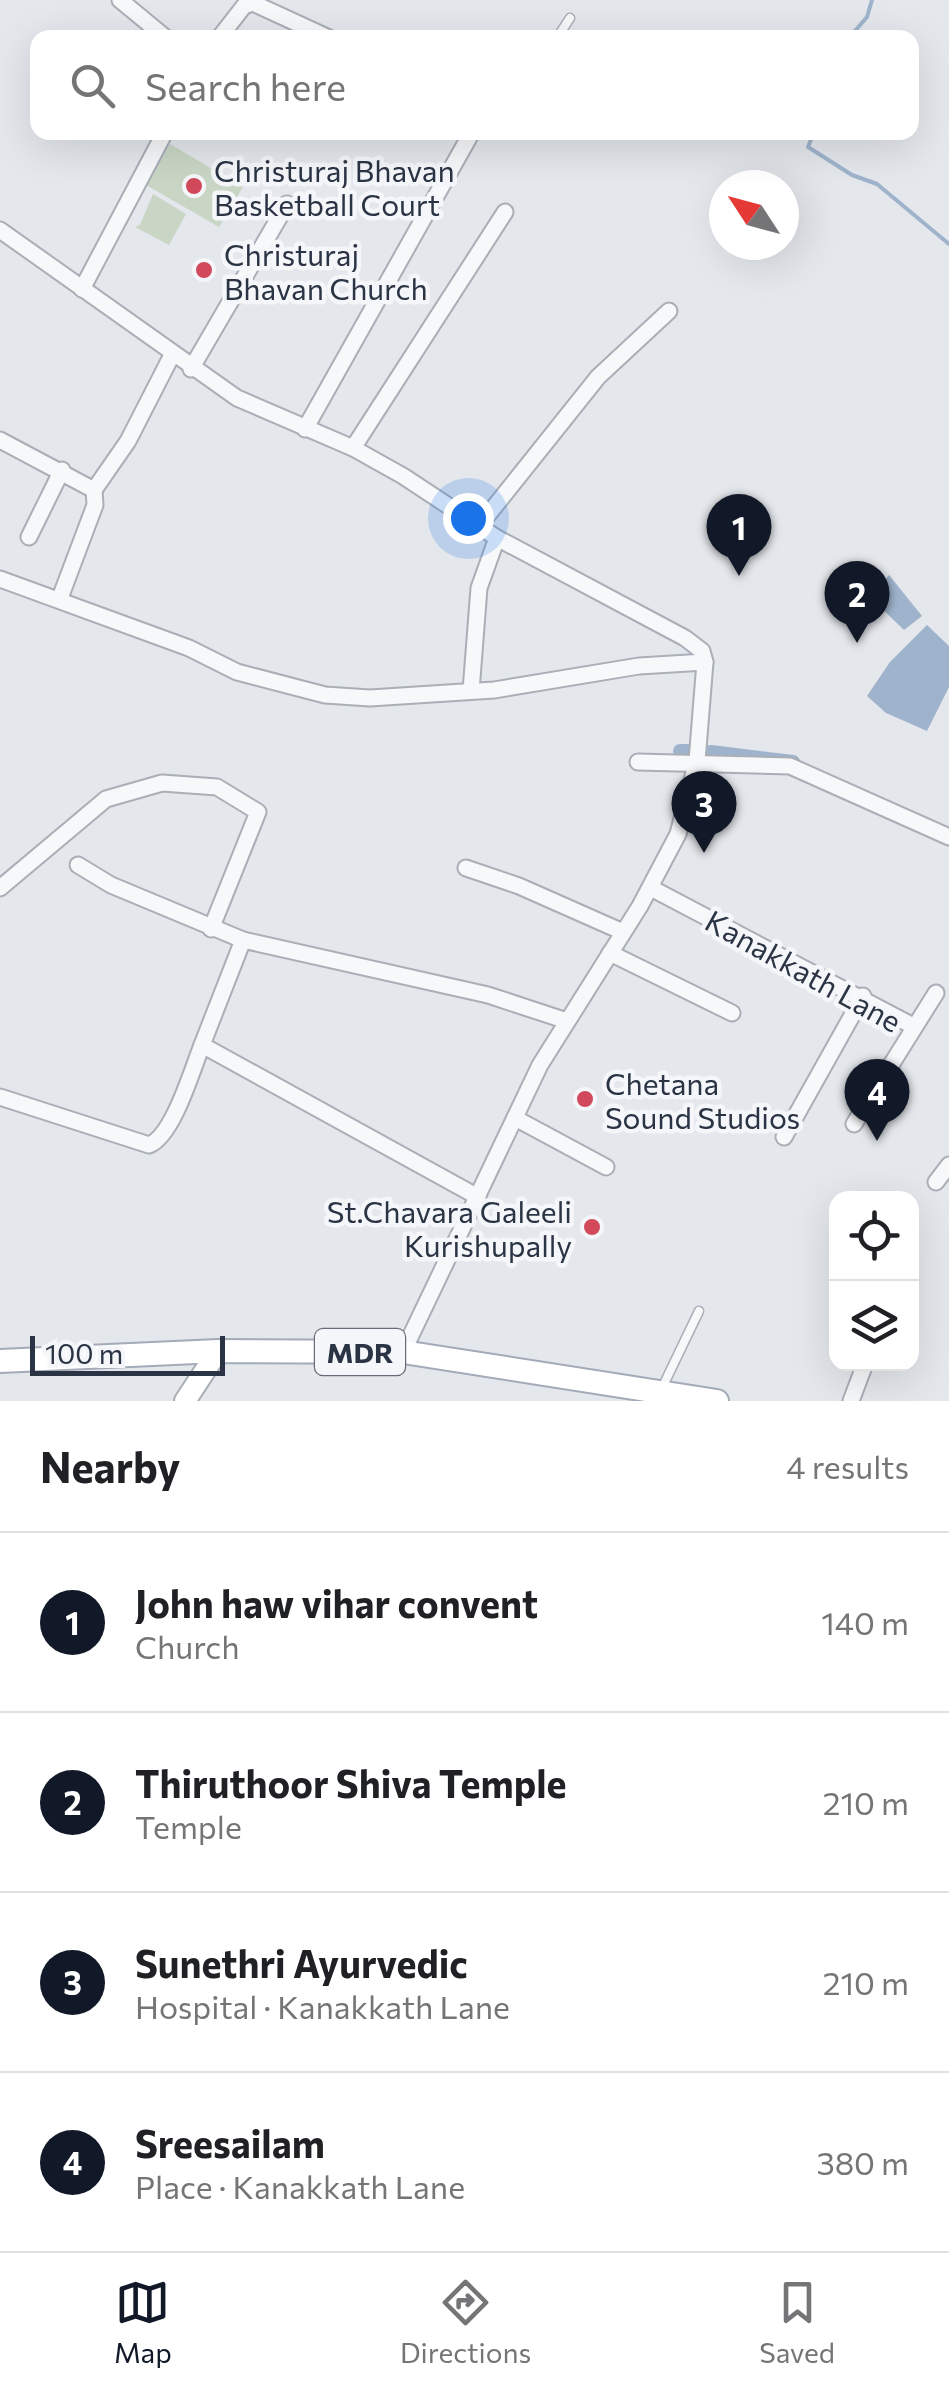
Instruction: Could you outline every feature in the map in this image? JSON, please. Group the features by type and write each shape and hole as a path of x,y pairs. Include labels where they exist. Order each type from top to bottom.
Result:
{"main road":[{"name":"MDR","path":"0,1361 218,1351 404,1352 718,1401"},
{"path":"185,1401 218,1351"}],"street":[{"path":"120,0 156,30"},
{"path":"225,30 251,2 312,30"},
{"path":"82,289 160,140"},
{"path":"305,430 468,140"},
{"path":"191,369 287,204"},
{"path":"354,448 505,212"},
{"path":"0,230 237,398 354,448 497,538 685,638 702,652 706,662 696,761 684,819 650,888 566,1020 514,1118 404,1352"},
{"path":"479,526 598,377 669,311"},
{"path":"60,598 95,505 94,490 128,441 172,355"},
{"path":"0,440 94,490"},
{"path":"30,537 62,470"},
{"path":"471,691 478,588 497,538"},
{"path":"0,579 189,648 237,672 325,695 370,698 471,691 639,666 706,662"},
{"path":"638,762 696,761 801,770 949,837"},
{"path":"0,888 106,799 162,783 217,787 258,812 211,930"},
{"path":"78,865 110,885 211,930 488,995 566,1020"},
{"path":"466,868 519,886 623,932"},
{"name":"Kanakkath Lane","path":"650,888 863,996 913,1026 854,1124"},
{"path":"0,1097 149,1145 159,1141 202,1046 243,940"},
{"path":"610,954 732,1013"},
{"path":"913,1026 936,993"},
{"path":"784,1137 863,996"},
{"path":"202,1046 478,1197"},
{"path":"514,1118 606,1167"},
{"path":"936,1182 949,1165"},
{"path":"851,1401 863,1371"}],"lane":[{"path":"563,30 570,18"},
{"path":"660,1392 699,1311"}],"green space":[{"name":"Christuraj Bhavan Basketball Court","path":"170,144 243,187 219,227 146,185"},
{"path":"153,194 186,214 169,245 135,227 140,225"}],"water":[{"path":"889,575 922,616 904,630 870,597"},
{"path":"927,625 949,646 949,687 927,731 886,713 867,696 890,662"}],"waterway":[{"path":"856,30 867,17 872,0"},
{"path":"811,140 808,147 852,175 877,184 949,244"},
{"path":"680,751 690,751"},
{"path":"711,752 793,762"}],"place":[{"name":"Christuraj Bhavan Basketball Court","path":"194,186"},
{"name":"Christuraj Bhavan Church","path":"204,270"},
{"name":"John haw vihar convent","path":"739,576"},
{"name":"Thiruthoor Shiva Temple","path":"857,643"},
{"name":"Sunethri Ayurvedic","path":"704,853"},
{"name":"Chetana Sound Studios","path":"585,1099"},
{"name":"Sreesailam","path":"877,1141"},
{"name":"St.Chavara Galeeli Kurishupally","path":"592,1227"}]}
